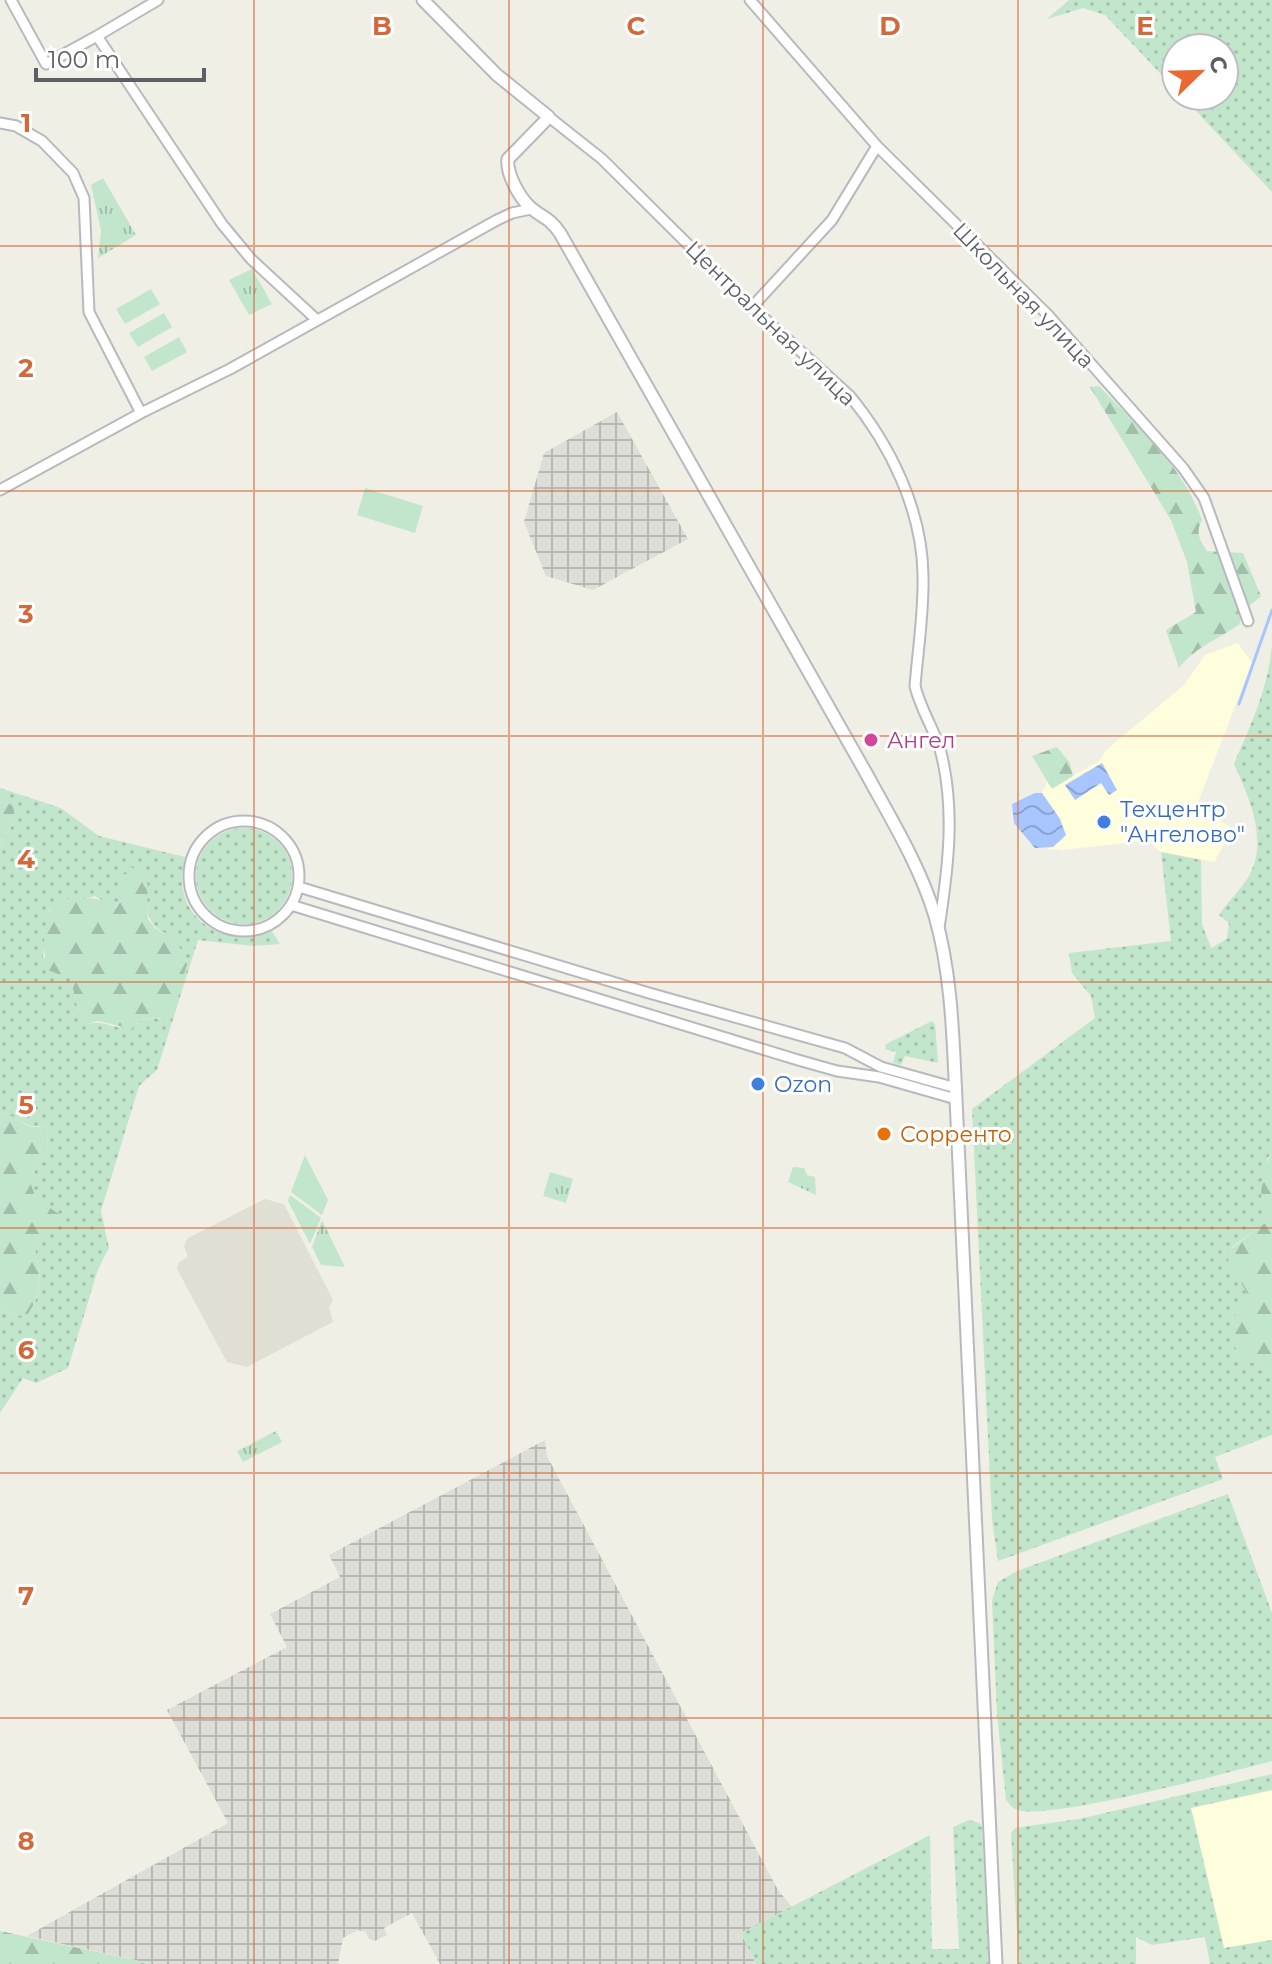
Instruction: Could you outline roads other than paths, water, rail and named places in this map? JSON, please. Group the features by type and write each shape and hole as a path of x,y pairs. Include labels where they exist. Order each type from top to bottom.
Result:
{"street":[{"path":"11,0 46,64 158,0"},
{"name":"Центральная улица","path":"423,0 497,75 602,159 752,307 830,377 865,414 892,461 914,517 923,575 915,686 943,765 950,840 939,931"},
{"name":"Школьная улица","path":"750,0 877,146 1048,315 1183,468 1204,498 1248,621"},
{"path":"97,36 222,224 251,259 317,320"},
{"path":"549,117 508,159 507,166 521,196 531,209 552,222 560,233 866,773 919,875 939,931 950,1003 956,1094 996,1964"},
{"path":"0,123 16,126 42,141 73,173 84,198 89,312 141,413"},
{"path":"752,307 832,220 877,146"},
{"path":"0,490 141,413 230,369 497,220 531,209"},
{"path":"236,821 254,821 271,828 290,846 299,870 299,887 291,905 275,922 259,930 241,932 224,928 208,918 197,905 190,879 194,853 204,838 219,827 236,821"},
{"path":"299,887 649,993 845,1048 881,1067 956,1094"},
{"path":"291,905 798,1060 837,1071 956,1094"}],"water":[{"path":"1102,763 1117,790 1109,795 1101,783 1075,800 1065,785"},
{"path":"1035,793 1042,793 1060,819 1066,835 1053,847 1035,848 1014,823 1012,804"}],"waterway":[{"path":"1239,704 1272,610"}],"place":[{"name":"Ангел","path":"871,740"},
{"name":"Техцентр \"Ангелово\"","path":"1104,822"},
{"name":"Ozon","path":"758,1084"},
{"name":"Сорренто","path":"884,1134"}]}
